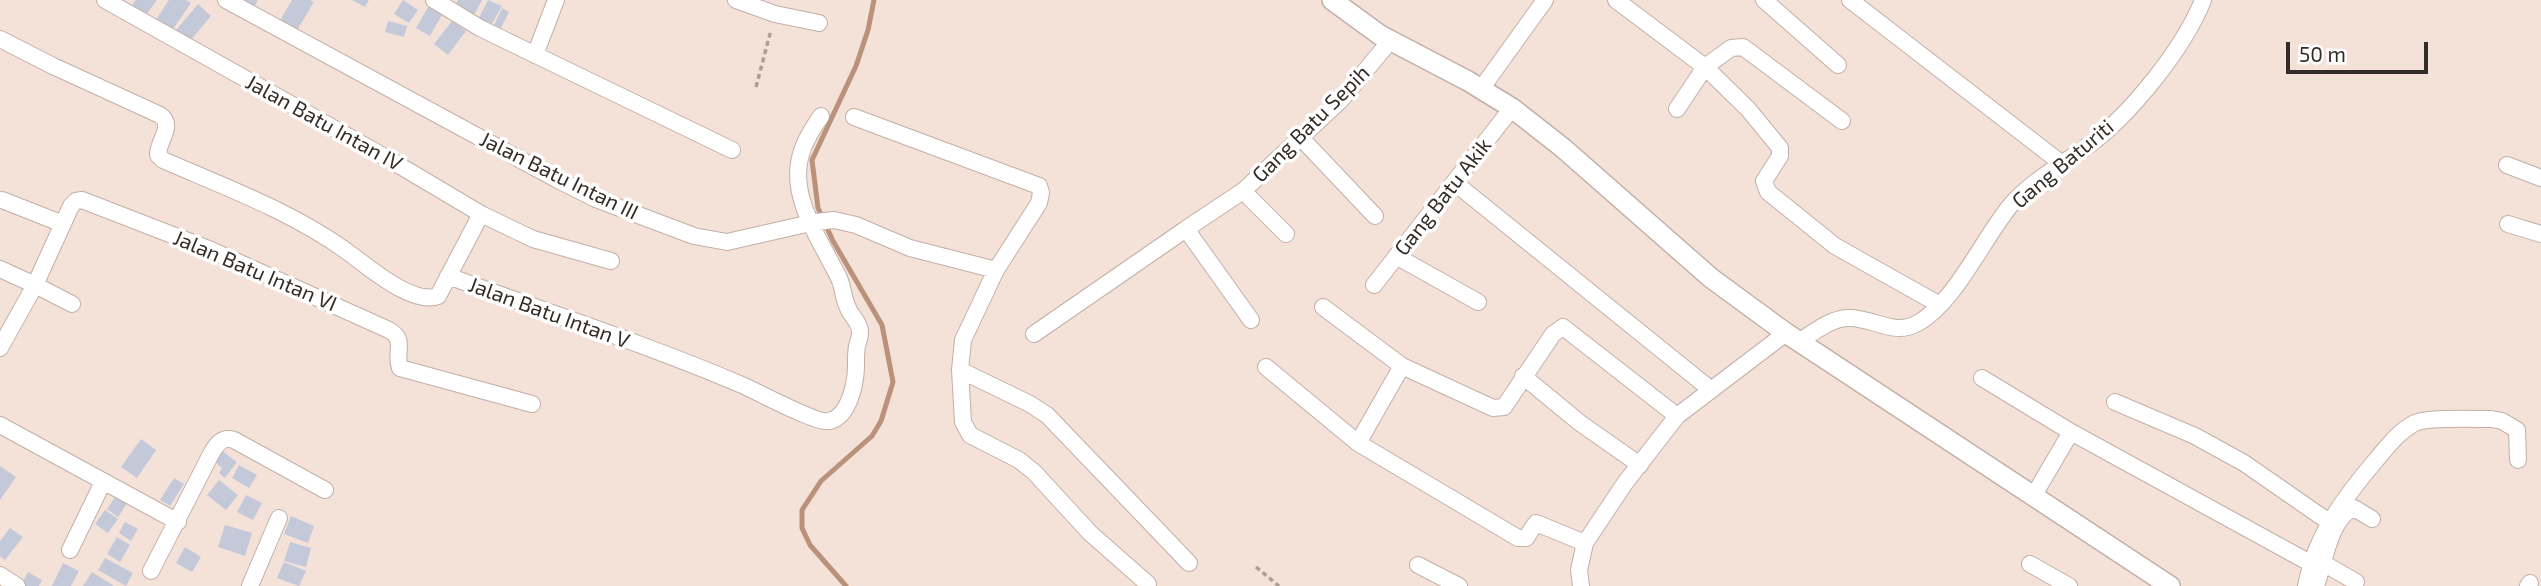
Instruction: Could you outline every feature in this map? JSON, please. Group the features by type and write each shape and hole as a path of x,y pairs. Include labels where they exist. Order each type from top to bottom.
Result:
{"street":[{"name":"Jalan Batu Intan IV","path":"105,0 481,214 533,239 611,261"},
{"name":"Jalan Batu Intan III","path":"226,0 558,180 596,199 694,236 727,242 834,220 856,225 909,248 996,270"},
{"path":"434,0 480,28 732,150"},
{"path":"535,55 556,0"},
{"path":"736,0 775,14 819,23"},
{"path":"1481,89 1545,0"},
{"path":"1616,0 1705,67 1748,109 1780,148 1780,156 1764,181 1768,192 1835,246 1940,305"},
{"path":"1763,0 1838,65"},
{"path":"1850,0 2060,163"},
{"name":"Gang Baturiti","path":"1585,543 1625,483 1677,416 1710,389 1793,337 1834,320 1861,319 1892,329 1906,329 1921,321 1940,305 2010,206 2037,179 2090,144 2134,101 2168,62 2203,0"},
{"path":"1339,2 1391,40 1512,108 1563,148 1711,278 1793,337 2170,586"},
{"name":"Jalan Batu Intan V","path":"0,39 160,115 167,126 158,150 158,155 163,160 304,223 396,287 428,299 438,296 448,276 683,361 776,400 820,422 838,417 851,397 860,332 857,321 848,309 840,281 812,223"},
{"name":"Gang Batu Sepih","path":"1286,234 1243,191 1340,101 1391,40"},
{"path":"1677,109 1705,67 1731,48 1744,47 1842,121"},
{"name":"Gang Batu Akik","path":"1374,285 1512,108"},
{"path":"812,223 801,194 798,168 808,136 821,116"},
{"path":"854,117 1039,187 1042,197 996,270 963,340 960,370 963,422 970,435 1019,460 1034,472 1090,533 1148,584"},
{"path":"1301,138 1375,216"},
{"path":"2507,164 2541,178"},
{"path":"1455,183 1710,389"},
{"path":"1034,334 1243,191"},
{"path":"2,200 63,224"},
{"name":"Jalan Batu Intan VI","path":"0,348 35,285 71,206 82,200 211,250 397,334 400,341 397,363 403,369 532,404"},
{"path":"448,276 481,214"},
{"path":"2508,224 2541,234"},
{"path":"1186,229 1251,320"},
{"path":"1396,256 1478,302"},
{"path":"0,269 72,304"},
{"path":"1323,307 1402,366 1493,408 1507,404 1553,334 1563,327 1677,416"},
{"path":"1358,443 1402,366"},
{"path":"1266,367 1358,443 1518,538 1526,538 1536,523 1585,543 1577,583"},
{"path":"960,370 1047,415 1189,563"},
{"path":"1523,376 1580,423 1640,465"},
{"path":"1982,378 2071,432 2356,582"},
{"path":"2115,402 2195,436 2244,463 2329,522"},
{"path":"2316,586 2316,563 2329,522 2354,487 2400,433 2418,421 2491,418 2502,421 2517,430 2518,460"},
{"path":"0,425 178,522"},
{"path":"2034,495 2071,432"},
{"path":"151,571 219,442 234,440 325,490"},
{"path":"70,550 103,482"},
{"path":"2305,586 2333,531 2347,512 2354,508 2372,519"},
{"path":"250,586 279,518"},
{"path":"2031,564 2069,586"},
{"path":"1418,565 1459,586"},
{"path":"0,575 17,586"}],"path":[{"path":"756,87 775,14"},
{"path":"1256,567 1279,586"}],"building":[{"path":"136,0 157,0 146,15 132,5"},
{"path":"169,0 186,0 191,3 171,32 155,21"},
{"path":"242,0 258,0 254,7"},
{"path":"292,0 314,2 296,32 279,22"},
{"path":"352,0 369,0 365,7"},
{"path":"403,0 418,10 409,23 394,14"},
{"path":"458,0 482,0 474,15 455,6"},
{"path":"488,0 502,6 489,29 477,22"},
{"path":"198,4 211,16 190,41 176,30"},
{"path":"428,7 442,15 430,36 416,28"},
{"path":"502,8 509,12 501,28 494,25"},
{"path":"388,21 407,26 404,37 385,32"},
{"path":"452,21 466,31 448,55 434,44"},
{"path":"141,439 156,450 137,478 121,467"},
{"path":"221,450 237,462 225,478 219,473 222,468 213,460"},
{"path":"239,465 257,475 249,488 232,478"},
{"path":"0,466 16,477 0,500"},
{"path":"174,478 184,484 170,506 160,500"},
{"path":"219,480 238,495 226,510 207,495"},
{"path":"246,495 262,503 253,520 237,512"},
{"path":"116,496 127,503 118,517 107,509"},
{"path":"105,510 118,519 108,533 95,524"},
{"path":"291,516 314,526 308,543 284,534"},
{"path":"125,522 138,529 131,541 119,533"},
{"path":"225,525 252,533 245,556 218,547"},
{"path":"10,528 23,537 5,560 0,556 0,541"},
{"path":"117,537 130,545 120,562 107,554"},
{"path":"290,542 311,548 306,567 284,561"},
{"path":"185,547 201,557 192,572 176,563"},
{"path":"105,558 133,573 126,586 98,570"},
{"path":"284,562 306,571 299,586 277,578"},
{"path":"63,563 79,571 71,586 52,586"},
{"path":"28,572 42,580 39,586 20,586"},
{"path":"92,572 114,586 83,586"}],"waterway":[{"path":"846,586 810,545 802,528 802,510 821,481 872,436 881,421 893,382 882,325 833,241 818,208 812,160 856,66 868,30 874,0"}]}
